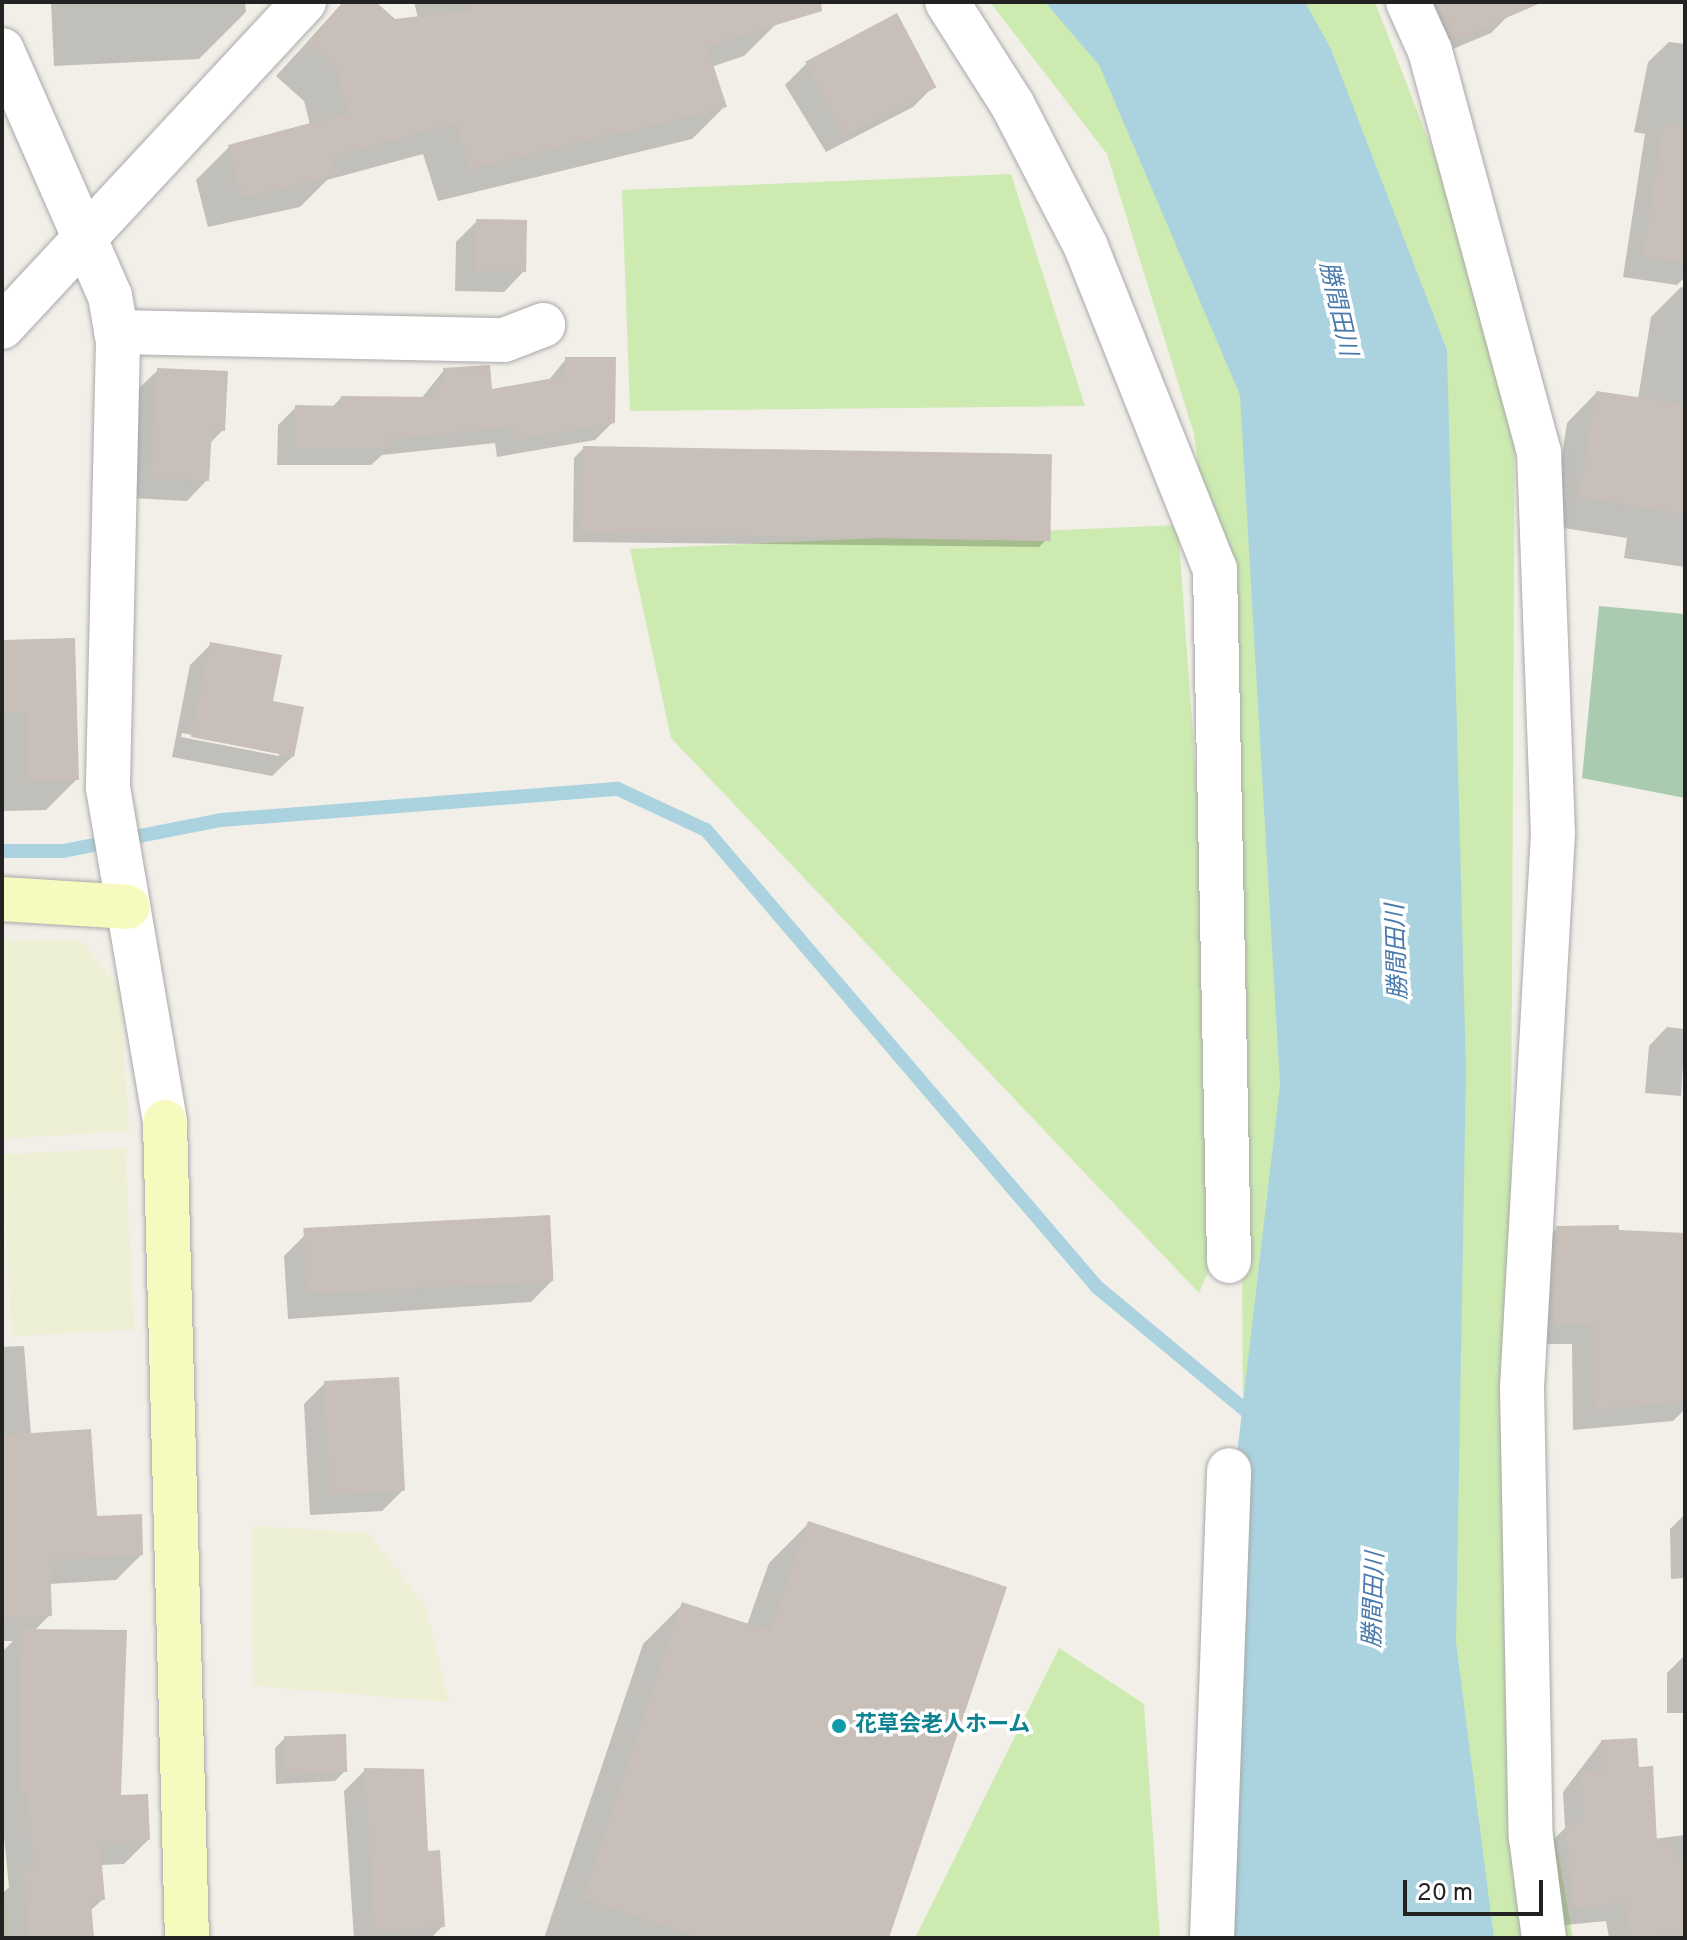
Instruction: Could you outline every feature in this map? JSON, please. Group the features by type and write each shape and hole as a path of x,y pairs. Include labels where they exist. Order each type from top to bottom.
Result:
{"street":[{"path":"2,327 304,2"},
{"path":"947,2 1012,104 1086,247 1215,569 1229,1261"},
{"path":"1408,2 1430,51 1539,452 1553,833 1522,1388 1531,1837 1544,1938"},
{"path":"2,50 83,242 110,296 116,332 111,808 165,1122 187,1938"},
{"path":"116,332 504,340 543,325"},
{"path":"2,899 125,888"},
{"path":"1212,1938 1229,1470"}],"green space":[{"path":"990,2 1375,2 1515,364 1509,1579 1573,1938 1266,1938 1244,1579 1239,777 1194,434 1107,154"},
{"path":"1011,174 1085,406 630,411 622,190"},
{"path":"1178,525 1228,1227 1199,1293 671,738 630,549"},
{"path":"1599,606 1685,614 1685,798 1582,778"},
{"path":"2,939 80,940 119,987 129,1131 2,1139"},
{"path":"125,1148 135,1330 12,1336 2,1154"},
{"path":"252,1526 368,1533 426,1607 449,1702 253,1686"},
{"path":"1059,1648 1144,1704 1160,1938 915,1938"},
{"path":"2,1753 7,1938 2,1938"}],"water":[{"name":"勝間田川","path":"1045,2 1305,2 1331,49 1447,350 1466,1071 1456,1642 1494,1938 1215,1938 1227,1540 1280,1085 1240,395 1099,65"}],"building":[{"path":"343,2 376,2 395,19 472,10 470,2 821,2 822,11 707,46 727,107 470,169 456,123 331,157 336,174 258,195 241,195 228,145 348,113 336,68 307,42"},
{"path":"1435,2 1543,2 1453,41"},
{"path":"897,13 936,87 845,136 805,62"},
{"path":"1663,125 1685,126 1685,263 1643,256"},
{"path":"476,219 527,220 526,272 475,271"},
{"path":"565,357 616,357 615,423 514,440 512,426 392,439 391,448 295,448 295,405 341,406 341,396 436,397 435,383 444,382 443,368 490,365 492,389 565,376"},
{"path":"157,368 228,371 225,431 212,430 209,481 151,478"},
{"path":"1596,391 1685,404 1685,514 1579,497"},
{"path":"583,446 1052,454 1050,541 581,533"},
{"path":"75,638 79,780 28,781 26,712 2,713 2,640"},
{"path":"210,642 282,655 273,701 304,707 294,757 191,737"},
{"path":"550,1215 553,1281 307,1294 303,1228"},
{"path":"1619,1225 1619,1230 1685,1233 1685,1401 1594,1410 1593,1323 1555,1323 1551,1316 1556,1226"},
{"path":"399,1377 405,1491 330,1495 324,1381"},
{"path":"91,1429 97,1516 142,1514 143,1555 50,1560 52,1616 2,1618 2,1435"},
{"name":"花草会老人ホーム","path":"808,1521 1007,1587 889,1938 701,1938 583,1899 682,1602 770,1631"},
{"path":"22,1629 127,1630 121,1795 148,1794 150,1840 100,1843 105,1900 91,1901 94,1938 29,1938 23,1870 33,1869 28,1793 20,1793"},
{"path":"346,1734 347,1772 285,1774 284,1736"},
{"path":"1637,1738 1639,1767 1653,1766 1657,1842 1672,1840 1674,1861 1682,1860 1685,1934 1631,1938 1625,1902 1574,1908 1565,1825 1584,1823 1581,1771 1602,1770 1601,1740"},
{"path":"364,1768 424,1769 428,1851 440,1850 445,1927 375,1931"}],"waterway":[{"path":"2,851 63,851 221,820 618,789 706,830 1097,1287 1255,1418"}],"place":[{"name":"花草会老人ホーム","path":"839,1726"}]}
